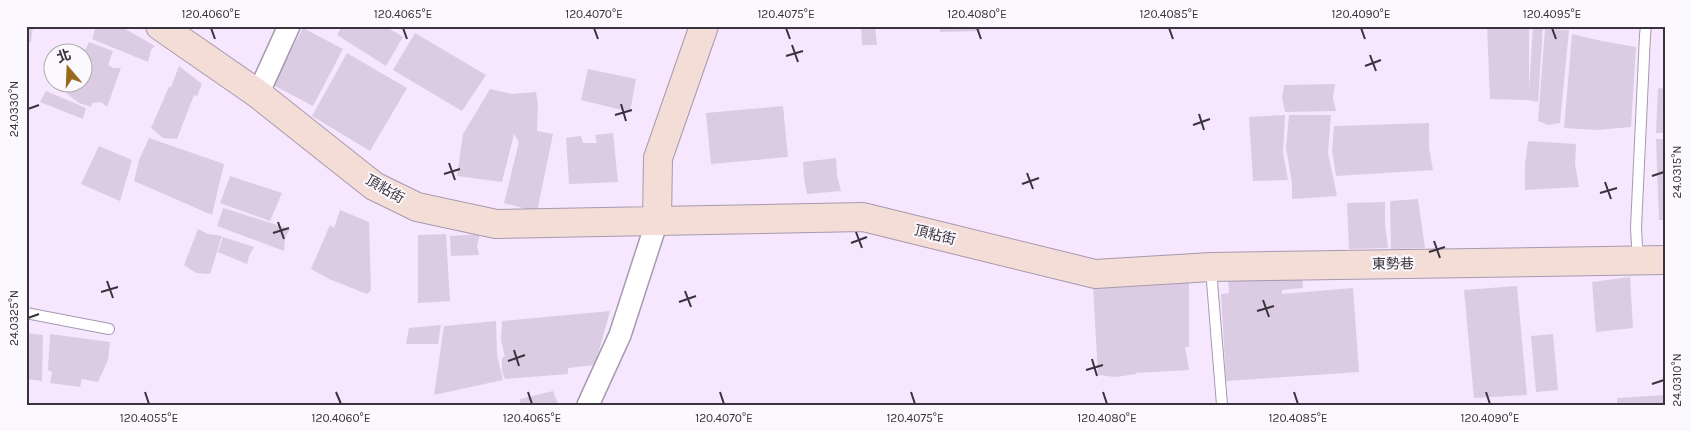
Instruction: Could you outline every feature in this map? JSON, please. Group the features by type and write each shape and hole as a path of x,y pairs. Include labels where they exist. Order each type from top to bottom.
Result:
{"street":[{"name":"頂粘街","path":"160,26 258,94 374,186 417,207 496,224 863,217 1095,274 1211,266"},
{"path":"258,94 289,26"},
{"path":"588,405 620,335 657,221 658,158 704,26"},
{"name":"東勢巷","path":"1211,266 1652,260"}],"lane":[{"path":"1646,26 1644,35 1636,246 1652,260"},
{"path":"1211,266 1222,405"},
{"path":"26,313 109,329"}],"building":[{"path":"26,26 33,26 31,42 26,42"},
{"path":"96,26 120,26 155,46 151,50 148,62 92,39"},
{"path":"342,26 385,26 403,37 386,66 337,35"},
{"path":"861,26 875,26 877,45 862,45"},
{"path":"939,26 980,26 981,31 940,32"},
{"path":"1487,26 1529,26 1529,90 1533,26 1543,26 1538,102 1490,99"},
{"path":"303,28 343,49 313,106 273,85"},
{"path":"1545,29 1569,30 1560,123 1548,125 1538,121"},
{"path":"415,33 486,75 462,111 393,70"},
{"path":"1572,34 1636,47 1631,127 1596,130 1564,128"},
{"path":"92,43 113,51 108,65 113,68 121,68 107,107 101,102 92,103 91,107 79,103 66,93 92,92"},
{"path":"347,53 407,88 370,151 312,116"},
{"path":"179,66 202,84 197,96 194,95 177,139 163,138 151,128"},
{"path":"588,69 636,79 630,112 581,100"},
{"path":"1335,84 1333,98 1336,111 1285,112 1282,98 1284,85"},
{"path":"1658,88 1665,89 1665,133 1656,133"},
{"path":"490,89 512,94 536,92 538,105 537,131 553,134 537,212 504,203 519,142 514,134 502,182 457,176 463,134"},
{"path":"45,92 48,92 86,108 83,119 40,102"},
{"path":"783,106 788,157 711,164 706,113"},
{"path":"1285,115 1283,152 1288,180 1253,181 1249,117"},
{"path":"1289,115 1331,115 1328,153 1337,196 1292,199 1292,183 1286,148"},
{"path":"1429,123 1429,148 1433,170 1336,176 1332,150 1334,126"},
{"path":"613,133 618,182 569,184 566,138 581,136 583,143 597,143 595,135"},
{"path":"149,138 224,164 212,215 134,181 139,160"},
{"path":"1656,139 1665,139 1665,220 1659,220"},
{"path":"1528,141 1576,144 1575,164 1579,187 1525,190 1525,164"},
{"path":"99,146 132,160 120,201 81,184"},
{"path":"836,158 837,175 841,191 807,194 803,162"},
{"path":"230,176 282,193 270,221 220,203"},
{"path":"1418,199 1425,248 1391,249 1390,201"},
{"path":"1385,202 1388,248 1349,249 1347,203"},
{"path":"223,208 290,229 285,238 284,251 217,226"},
{"path":"340,210 369,222 371,290 367,294 329,279 311,269 330,225 334,228"},
{"path":"198,229 208,234 222,236 210,274 196,273 184,265"},
{"path":"446,234 450,301 418,303 418,235"},
{"path":"480,234 477,246 479,255 451,256 450,236"},
{"path":"223,237 254,247 247,264 218,252"},
{"path":"1302,274 1303,288 1282,290 1282,294 1353,288 1359,372 1226,381 1221,294 1229,293 1228,279"},
{"path":"1630,277 1633,328 1596,332 1592,282"},
{"path":"1189,282 1189,347 1185,347 1189,370 1136,373 1116,377 1098,375 1093,286"},
{"path":"1517,286 1527,395 1474,398 1464,290"},
{"path":"610,311 595,365 568,368 568,374 505,379 502,371 502,357 505,357 501,340 502,321"},
{"path":"496,321 497,355 503,380 434,395 444,326"},
{"path":"441,325 438,344 406,344 409,328"},
{"path":"26,333 43,335 42,381 26,379"},
{"path":"50,334 110,342 108,360 98,382 82,379 80,387 50,383 52,372 48,370"},
{"path":"1553,334 1558,390 1536,392 1531,336"},
{"path":"553,391 558,404 520,405 520,399"},
{"path":"1665,395 1665,405 1617,405 1617,398"}]}
